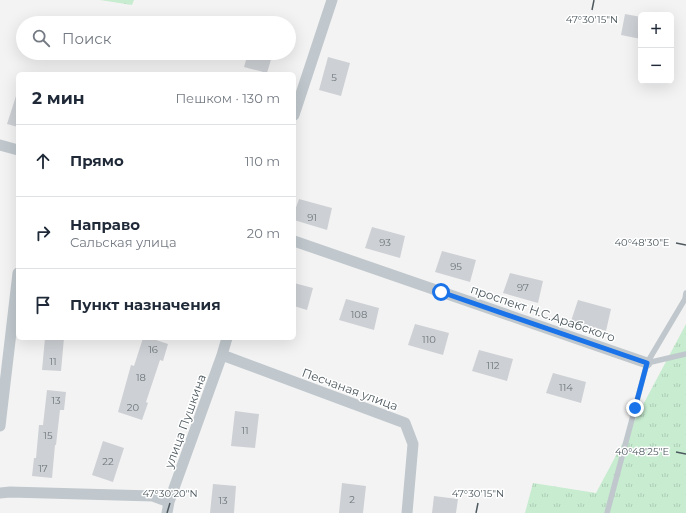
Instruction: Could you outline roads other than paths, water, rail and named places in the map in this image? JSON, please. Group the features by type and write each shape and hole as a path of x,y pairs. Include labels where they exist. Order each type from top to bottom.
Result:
{"street":[{"path":"296,109 332,0"},
{"path":"0,145 16,149"},
{"name":"проспект Н.С.Арабского","path":"296,242 647,363"},
{"path":"0,426 16,290"},
{"name":"улица Пушкина","path":"168,508 226,340"},
{"name":"Песчаная улица","path":"222,355 405,423 413,444 407,513"},
{"path":"0,493 153,496 168,508"}],"lane":[{"path":"607,513 647,363 685,299 686,293"},
{"path":"647,363 686,354"}]}
